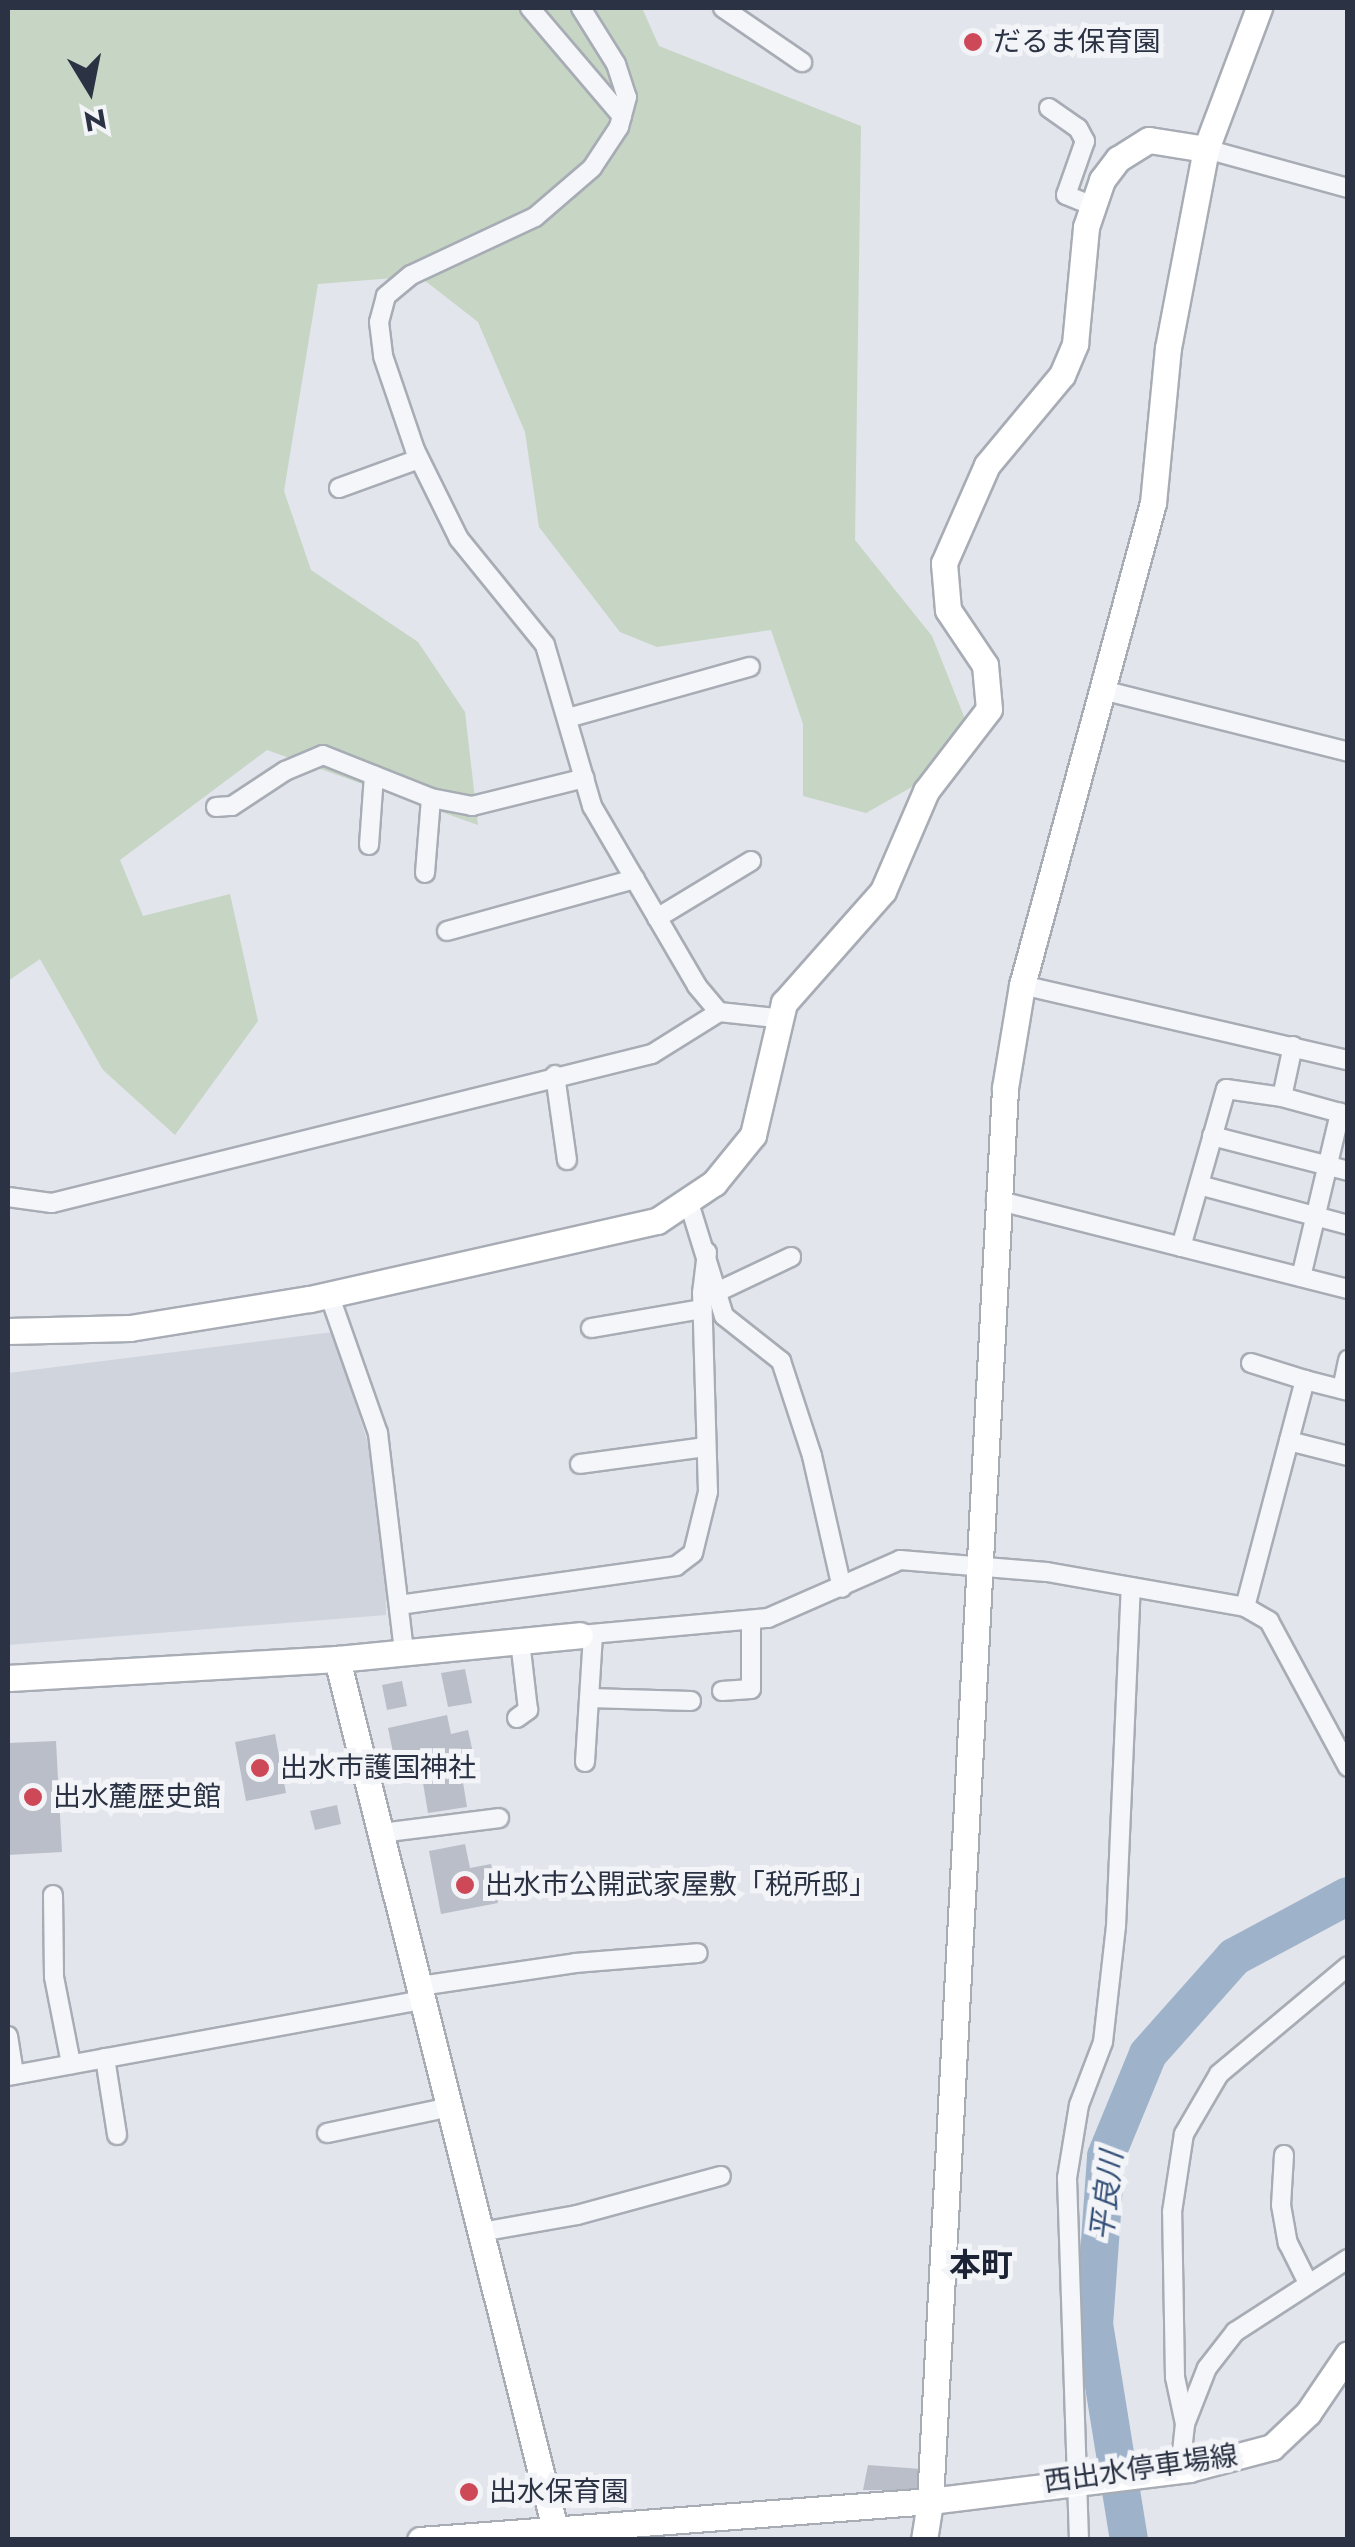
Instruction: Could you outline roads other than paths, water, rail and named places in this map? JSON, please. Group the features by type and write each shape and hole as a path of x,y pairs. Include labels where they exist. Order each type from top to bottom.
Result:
{"street":[{"path":"530,8 622,116"},
{"path":"582,8 616,64 627,97 622,116 592,168 535,217 412,276 386,296 379,322 382,356 418,458 458,539 545,645 592,806 657,918 719,1012"},
{"path":"723,8 802,62"},
{"path":"924,2540 930,2500 996,1200 1022,985 1154,503 1168,348 1206,149 1259,8"},
{"path":"1049,108 1085,141 1065,187 1066,195 1092,206"},
{"path":"8,1331 130,1328 329,1294 657,1221 689,1203 754,1135 776,1018 883,891 926,791 989,709 985,665 948,610 944,563 987,465 1062,375 1075,344 1092,206 1102,180 1136,144 1169,140 1348,188"},
{"path":"340,488 418,458"},
{"path":"568,718 750,667"},
{"path":"1102,690 1348,752"},
{"path":"216,807 245,800 285,770 323,754 431,798 472,806 585,778"},
{"path":"369,846 374,775"},
{"path":"425,874 431,798"},
{"path":"657,918 751,861"},
{"path":"447,931 634,879"},
{"path":"1022,985 1348,1060"},
{"path":"8,1197 52,1203 652,1054 719,1012 776,1018"},
{"path":"1282,1097 1293,1046"},
{"path":"556,1075 567,1160"},
{"path":"1181,1247 1226,1089 1282,1097 1344,1114 1301,1277"},
{"path":"1212,1136 1348,1172"},
{"path":"1198,1185 1348,1225"},
{"path":"996,1200 1348,1289"},
{"path":"689,1203 724,1316 781,1361 812,1456 842,1588"},
{"path":"399,1605 676,1566 693,1553 708,1492 702,1309 707,1252"},
{"path":"717,1292 791,1256"},
{"path":"329,1294 378,1433 404,1652"},
{"path":"591,1328 702,1309"},
{"path":"1251,1363 1344,1390 1348,1360"},
{"path":"1245,1607 1305,1380"},
{"path":"1289,1441 1348,1456"},
{"path":"580,1464 706,1448"},
{"path":"8,1678 337,1660 751,1620 797,1611 900,1560 978,1564 1245,1607 1269,1621 1348,1767"},
{"path":"1079,2540 1073,2478 1068,2178 1079,2106 1103,2042 1116,1926 1131,1587"},
{"path":"722,1692 751,1689 751,1620"},
{"path":"584,1762 589,1698 587,1634"},
{"path":"517,1718 528,1710 520,1641"},
{"path":"337,1660 555,2532"},
{"path":"589,1698 691,1701"},
{"path":"381,1833 499,1818"},
{"path":"53,1895 54,1978 72,2064"},
{"path":"8,2036 10,2075 574,1963 698,1954"},
{"path":"1185,2424 1175,2378 1172,2212 1184,2134 1219,2074 1348,1966"},
{"path":"105,2058 117,2135"},
{"path":"327,2133 450,2107"},
{"path":"1284,2155 1281,2205 1288,2243 1308,2284"},
{"path":"482,2232 578,2215 721,2176"},
{"path":"1180,2470 1185,2424 1207,2368 1235,2332 1348,2258"},
{"name":"西出水停車場線","path":"420,2540 930,2500 1073,2478 1180,2470 1272,2447 1308,2413 1348,2354"}],"waterway":[{"name":"平良川","path":"1129,2540 1094,2325 1106,2156 1148,2054 1234,1957 1348,1896"}],"place":[{"name":"だるま保育園","path":"973,42"},
{"name":"出水市護国神社","path":"260,1768"},
{"name":"出水麓歴史館","path":"33,1797"},
{"name":"出水市公開武家屋敷「税所邸」","path":"465,1885"},
{"name":"出水保育園","path":"469,2492"}],"district":[{"name":"本町","path":"981,2265"}]}
